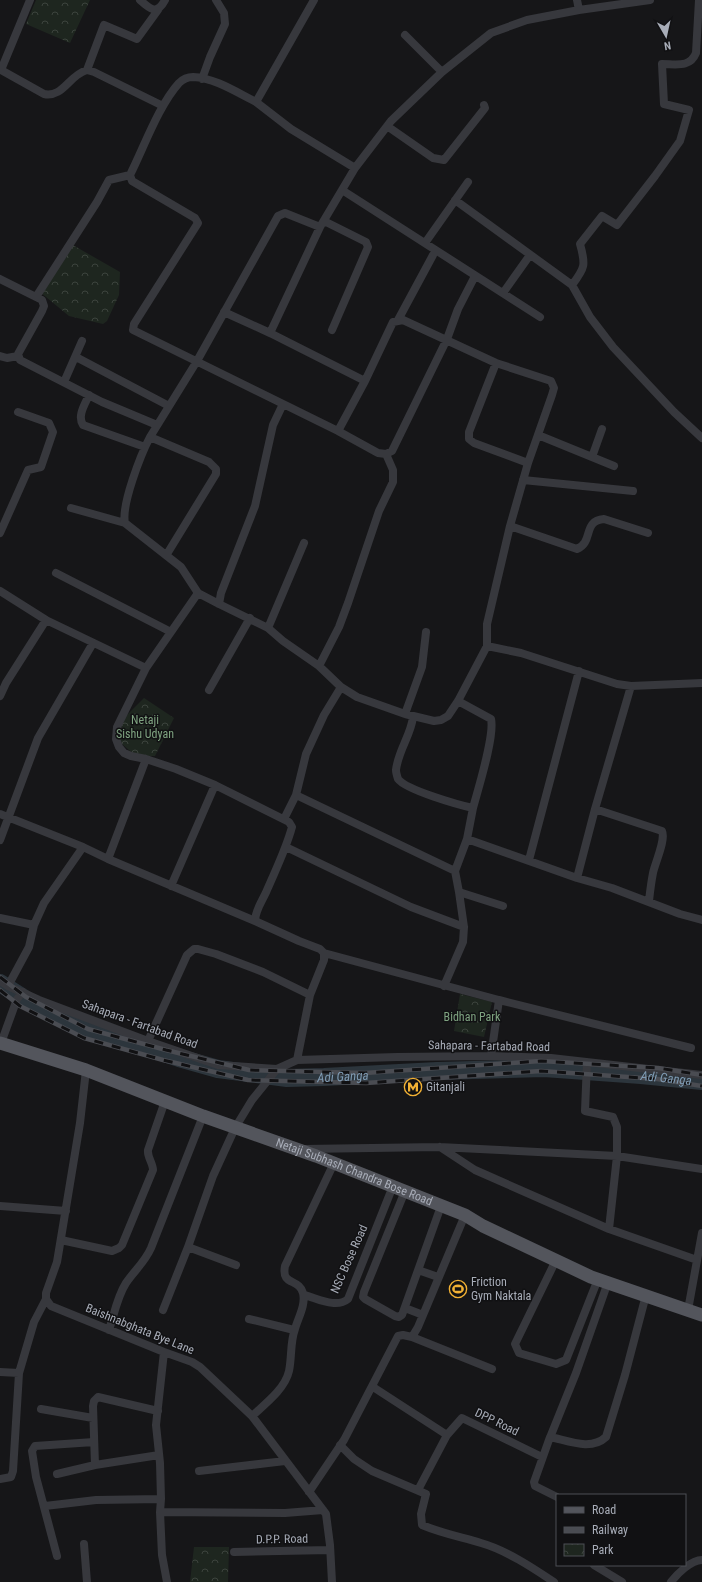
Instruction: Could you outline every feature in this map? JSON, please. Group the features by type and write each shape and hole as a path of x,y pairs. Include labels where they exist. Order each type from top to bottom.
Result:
{"main road":[{"name":"Netaji Subhash Chandra Bose Road","path":"0,1045 86,1070 203,1116 334,1163 465,1215 483,1226 603,1281 702,1315"}],"street":[{"path":"30,0 1,70 44,94 51,96 56,94 77,74 87,70 163,106"},
{"path":"140,0 147,6 158,10"},
{"path":"87,70 104,25 137,39 165,0"},
{"path":"202,79 225,24 224,13 216,0"},
{"path":"256,102 314,0"},
{"path":"577,0 580,10"},
{"path":"270,334 322,224 355,168 387,126 442,72 491,33 527,20 580,10 650,0"},
{"path":"572,285 583,271 584,259 580,244 602,216 617,226 680,141 689,110 664,104 662,64 685,64 694,58 696,52 698,0 702,1"},
{"path":"405,35 442,72"},
{"path":"355,168 291,129 256,102 209,80 192,77 185,78 163,106 130,175 132,181 195,218 198,221 197,226 134,324 133,330 338,431 378,453 386,454 392,451 447,339 458,309 475,276"},
{"path":"387,126 433,158 444,160 485,108 484,105"},
{"path":"36,297 97,202 109,180 130,175"},
{"path":"425,243 468,182"},
{"path":"342,190 540,317"},
{"path":"455,200 572,285 590,317 613,347 674,412 702,438"},
{"path":"125,523 123,516 125,504 145,447 197,361 278,216 285,213 322,224 366,242 368,247 332,330"},
{"path":"398,320 433,255"},
{"path":"503,293 530,255"},
{"path":"0,279 42,300 44,306 18,356"},
{"path":"224,312 364,381"},
{"path":"72,508 125,523 181,567 198,593 268,628 283,641 319,666 341,687 370,702 410,716 434,721 441,720 448,716 458,702 486,646 487,624 510,526 528,463 554,388 551,382 496,362 403,320 398,320 393,322 338,431"},
{"path":"64,382 82,341"},
{"path":"0,356 7,358 18,356"},
{"path":"18,356 20,360 89,395 157,425"},
{"path":"76,357 169,406"},
{"path":"496,362 469,432 469,439 474,443 528,463"},
{"path":"89,395 80,416 80,421 83,425 145,447"},
{"path":"219,604 221,593 255,506 273,425 283,404"},
{"path":"0,533 28,470 41,467 53,432 50,423 18,412"},
{"path":"592,457 602,429"},
{"path":"538,435 614,466"},
{"path":"150,437 209,462 216,468 216,474 213,480 166,554"},
{"path":"319,666 339,627 379,511 393,482 393,470 386,454"},
{"path":"523,480 634,491"},
{"path":"510,526 577,549 585,544 592,523 596,520 604,519 648,533"},
{"path":"268,628 304,543"},
{"path":"56,573 171,632"},
{"path":"0,591 46,620 146,668"},
{"path":"198,593 146,668 117,726 116,739 119,747 124,753 176,769 215,785 289,822 292,827 286,847 257,912 255,922"},
{"path":"209,690 250,618"},
{"path":"0,696 6,683 46,620"},
{"path":"426,632 422,666 410,716 412,726 396,768 398,779 404,784 437,798 473,808"},
{"path":"0,840 38,738 93,643"},
{"path":"486,646 521,654 617,684 631,686 702,683"},
{"path":"528,860 579,671"},
{"path":"577,878 595,809 631,686"},
{"path":"284,819 296,795 306,754 324,715 341,687"},
{"path":"444,986 463,942 464,927 459,892 454,871 468,839 473,808 487,754 492,725 491,719 458,702"},
{"path":"108,859 146,759"},
{"path":"171,886 215,785"},
{"path":"296,795 454,871"},
{"path":"595,809 657,828 662,831 662,842 653,872 649,901"},
{"path":"0,814 82,847 299,942 320,949 324,953 444,986 691,1048"},
{"path":"468,839 577,878 649,901 680,914 702,920"},
{"path":"8,986 29,947 34,925 44,903 82,847"},
{"path":"286,847 411,907 464,927"},
{"path":"459,892 503,906"},
{"path":"0,918 34,925"},
{"path":"148,1041 186,955 194,950 198,949 216,954 263,972 310,995"},
{"path":"297,1060 310,995 324,960 324,953"},
{"name":"Sahapara - Fartabad Road","path":"0,980 8,986 39,1000 148,1041 218,1065 276,1070 297,1060 491,1056 551,1058 587,1068 702,1075"},
{"path":"0,1045 17,999 23,992"},
{"path":"491,1056 499,1000"},
{"path":"587,1068 585,1111 612,1117 616,1122 617,1127 617,1156 609,1229"},
{"path":"0,1479 11,1477 13,1471 19,1373 34,1322 46,1299 46,1293 57,1262 80,1123 86,1070"},
{"path":"163,1310 188,1247 213,1176 235,1128 252,1100 276,1070"},
{"path":"61,1240 112,1250 119,1248 122,1245 153,1170 148,1156 148,1150 166,1101"},
{"path":"109,1330 121,1292 126,1282 147,1257 151,1248 203,1116"},
{"path":"439,1147 475,1170 609,1229 697,1260"},
{"path":"297,1149 439,1147 617,1156 702,1169"},
{"path":"252,1416 283,1384 288,1373 294,1330 303,1306 304,1295 301,1288 286,1278 283,1273 334,1163"},
{"name":"NSC Bose Road","path":"304,1295 336,1304 343,1303 348,1299 393,1186"},
{"path":"405,1192 363,1296 365,1299 395,1316 399,1317 402,1315 405,1308 441,1206"},
{"path":"0,1206 66,1211"},
{"path":"412,1337 423,1315 465,1215"},
{"path":"688,1310 702,1233"},
{"path":"188,1247 236,1265"},
{"path":"556,1260 515,1344 519,1352 556,1364 566,1360 603,1281"},
{"path":"418,1270 438,1277"},
{"path":"556,1496 535,1486 534,1482 542,1457 576,1373 603,1281"},
{"path":"549,1440 550,1437 590,1445 600,1442 606,1437 625,1375 646,1295"},
{"name":"Baishnabghata Bye Lane","path":"46,1299 51,1306 192,1362 200,1367 252,1416 323,1510 327,1519 332,1582"},
{"path":"405,1308 423,1315"},
{"path":"249,1319 294,1330"},
{"path":"309,1492 340,1446 398,1336 403,1334 412,1337 492,1369"},
{"path":"164,1352 156,1425 159,1455 162,1555 167,1582"},
{"path":"0,1372 19,1373"},
{"path":"372,1387 447,1435 418,1490"},
{"path":"95,1465 93,1418 94,1400 98,1397 158,1411"},
{"path":"42,1409 93,1418"},
{"name":"DPP Road","path":"447,1435 462,1418 542,1457"},
{"path":"57,1556 36,1477 32,1451 35,1446 94,1442"},
{"path":"340,1446 354,1459 372,1471 426,1494 421,1514 422,1525 441,1532 482,1543 499,1550 538,1571 554,1582"},
{"path":"57,1474 95,1465 159,1455"},
{"path":"199,1472 285,1461"},
{"path":"44,1506 96,1500 161,1499"},
{"path":"160,1512 285,1513 323,1510"},
{"path":"84,1544 87,1582"},
{"name":"D.P.P. Road","path":"234,1552 330,1550"},
{"path":"671,1582 689,1566 699,1560 702,1560"},
{"path":"596,1566 622,1582"}],"green space":[{"path":"36,0 90,0 70,43 26,24"},
{"path":"71,244 120,272 119,295 107,321 103,324 69,316 40,292"},
{"name":"Netaji Sishu Udyan","path":"144,698 174,718 155,756 136,756 116,739 126,716"},
{"name":"Bidhan Park","path":"460,994 492,1002 484,1037 454,1031"},
{"path":"194,1547 229,1547 228,1582 190,1582"}],"waterway":[{"name":"Adi Ganga","path":"0,983 36,1006 85,1027 179,1058 218,1069 287,1078 544,1068 702,1081"}],"railway":[{"path":"0,977 26,997 88,1029 249,1070 365,1073 541,1061 658,1068 702,1075"},
{"path":"0,990 20,1006 84,1038 163,1060 248,1080 366,1083 541,1071 657,1079 702,1086"}],"place":[{"name":"Gitanjali","path":"413,1087"},
{"name":"Friction Gym Naktala","path":"458,1289"}]}
